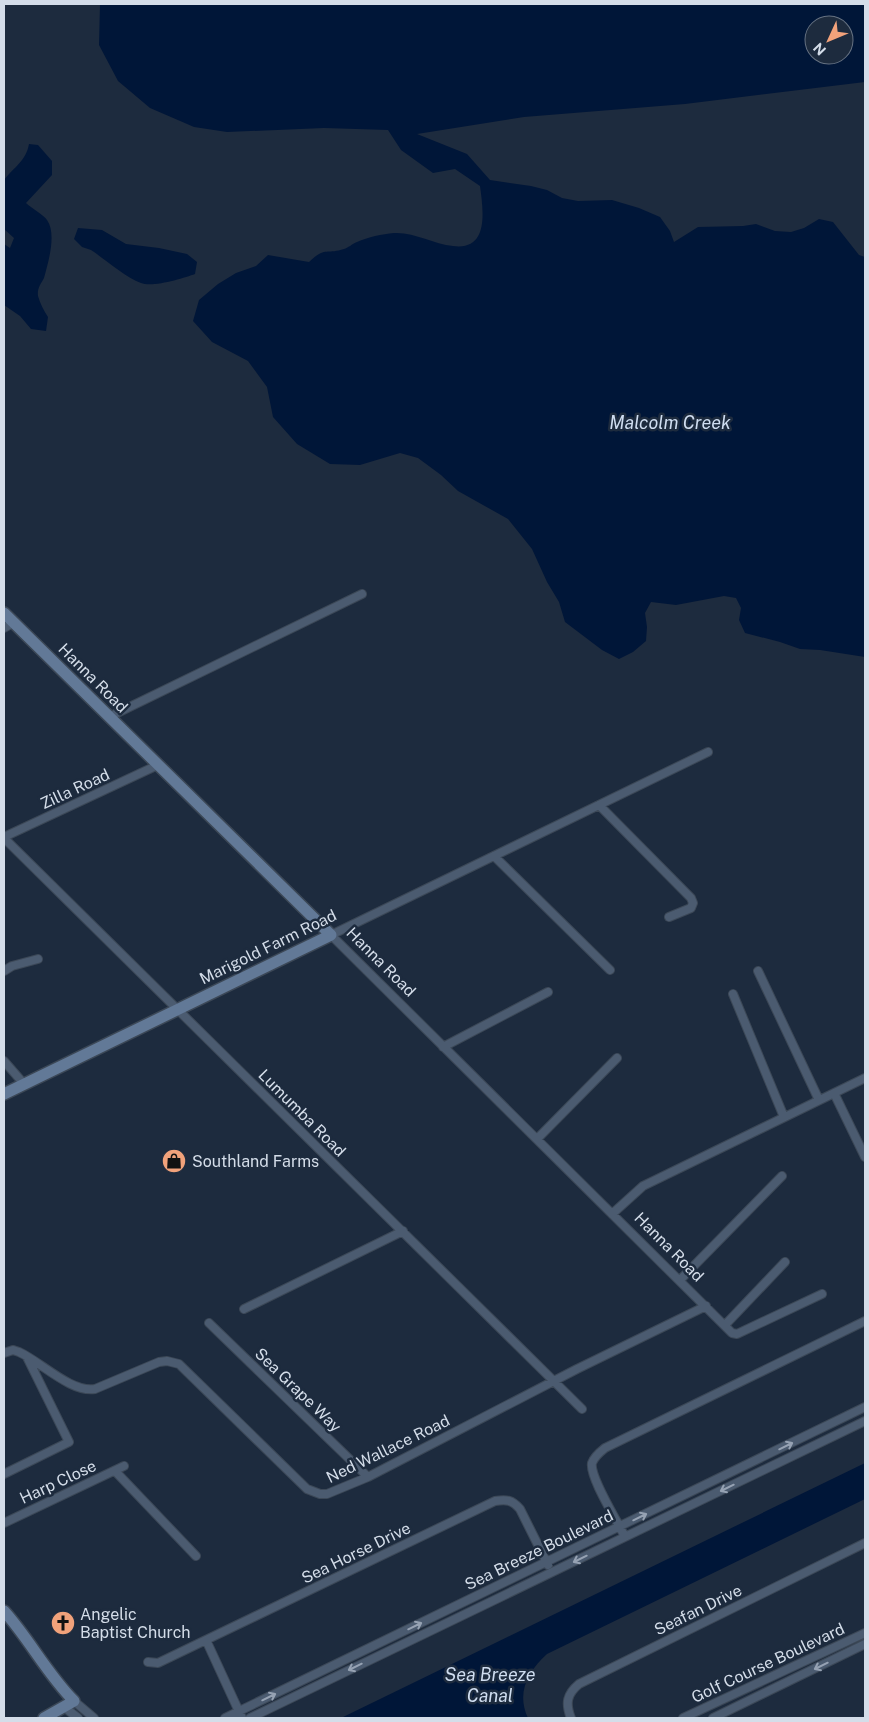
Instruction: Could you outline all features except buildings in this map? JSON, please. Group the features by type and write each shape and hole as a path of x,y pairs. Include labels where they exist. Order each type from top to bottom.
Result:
{"street":[{"path":"109,717 362,594"},
{"name":"Hanna Road","path":"4,613 9,625 109,717 735,1334 822,1294"},
{"name":"Marigold Farm Road","path":"4,1094 708,752"},
{"name":"Zilla Road","path":"4,837 158,765"},
{"path":"599,805 691,898 692,906 689,910 669,918"},
{"name":"Lumumba Road","path":"4,837 582,1409"},
{"path":"494,856 610,970"},
{"path":"4,971 12,966 38,959"},
{"path":"758,971 819,1100"},
{"path":"443,1047 548,992"},
{"path":"733,994 784,1117"},
{"path":"537,1139 617,1058"},
{"path":"4,1061 24,1084"},
{"path":"612,1214 643,1186 865,1078"},
{"path":"834,1093 865,1157"},
{"path":"680,1280 782,1176"},
{"path":"244,1309 402,1232"},
{"path":"725,1325 785,1262"},
{"name":"Ned Wallace Road","path":"4,1353 13,1350 76,1387 88,1390 95,1389 159,1362 167,1361 183,1366 308,1489 327,1494 368,1477 554,1381 706,1306"},
{"path":"625,1537 592,1471 592,1463 605,1448 865,1321"},
{"name":"Sea Grape Way","path":"209,1323 368,1477"},
{"path":"4,1474 69,1442 26,1356"},
{"name":"Sea Breeze Boulevard","path":"225,1718 240,1715 620,1526 865,1407"},
{"name":"Sea Breeze Boulevard","path":"250,1718 865,1422"},
{"name":"Harp Close","path":"4,1522 124,1466"},
{"path":"114,1471 196,1556"},
{"name":"Sea Horse Drive","path":"148,1662 158,1663 495,1501 506,1499 514,1502 520,1509 552,1572"},
{"name":"Seafan Drive","path":"571,1718 567,1708 567,1701 571,1691 579,1684 865,1544"},
{"path":"4,1611 26,1638 62,1690 78,1718"},
{"name":"Golf Course Boulevard","path":"683,1718 865,1632"},
{"path":"206,1640 240,1715"},
{"name":"Golf Course Boulevard","path":"713,1718 865,1644"},
{"path":"44,1718 69,1704"},
{"path":"69,1704 94,1718"}],"water":[{"name":"Malcolm Creek","path":"100,4 865,4 865,82 685,104 524,117 417,134 467,154 490,180 547,190 562,198 578,201 612,200 639,208 660,217 670,231 674,242 698,227 756,224 775,231 791,232 804,228 819,219 833,222 859,255 865,257 865,657 800,649 745,633 739,620 741,608 736,598 724,596 676,605 651,602 645,613 646,641 633,652 619,659 602,650 565,622 559,602 547,582 532,549 508,519 458,491 441,475 418,458 400,453 360,465 330,464 297,444 273,417 267,387 248,361 212,342 193,321 199,300 218,284 236,273 256,266 268,255 309,262 323,252 338,251 366,239 394,233 409,234 446,245 465,246 473,242 479,235 482,226 480,186 455,169 433,173 401,150 388,130 324,128 227,132 194,127 150,108 118,81 99,45"},
{"path":"29,144 38,145 52,161 52,175 26,203 45,218 50,226 52,241 44,278 38,293 48,317 46,331 31,329 20,316 4,305 4,244 10,248 14,238 4,229 4,180 25,155"},
{"path":"78,228 102,230 126,244 187,254 197,262 195,274 160,283 141,283 122,273 91,250 82,247 74,239"},
{"name":"Sea Breeze Canal","path":"865,1463 865,1499 547,1654 534,1668 526,1683 523,1700 528,1718 341,1718"}],"place":[{"name":"Southland Farms","path":"174,1161"},
{"name":"Angelic Baptist Church","path":"63,1623"}]}
